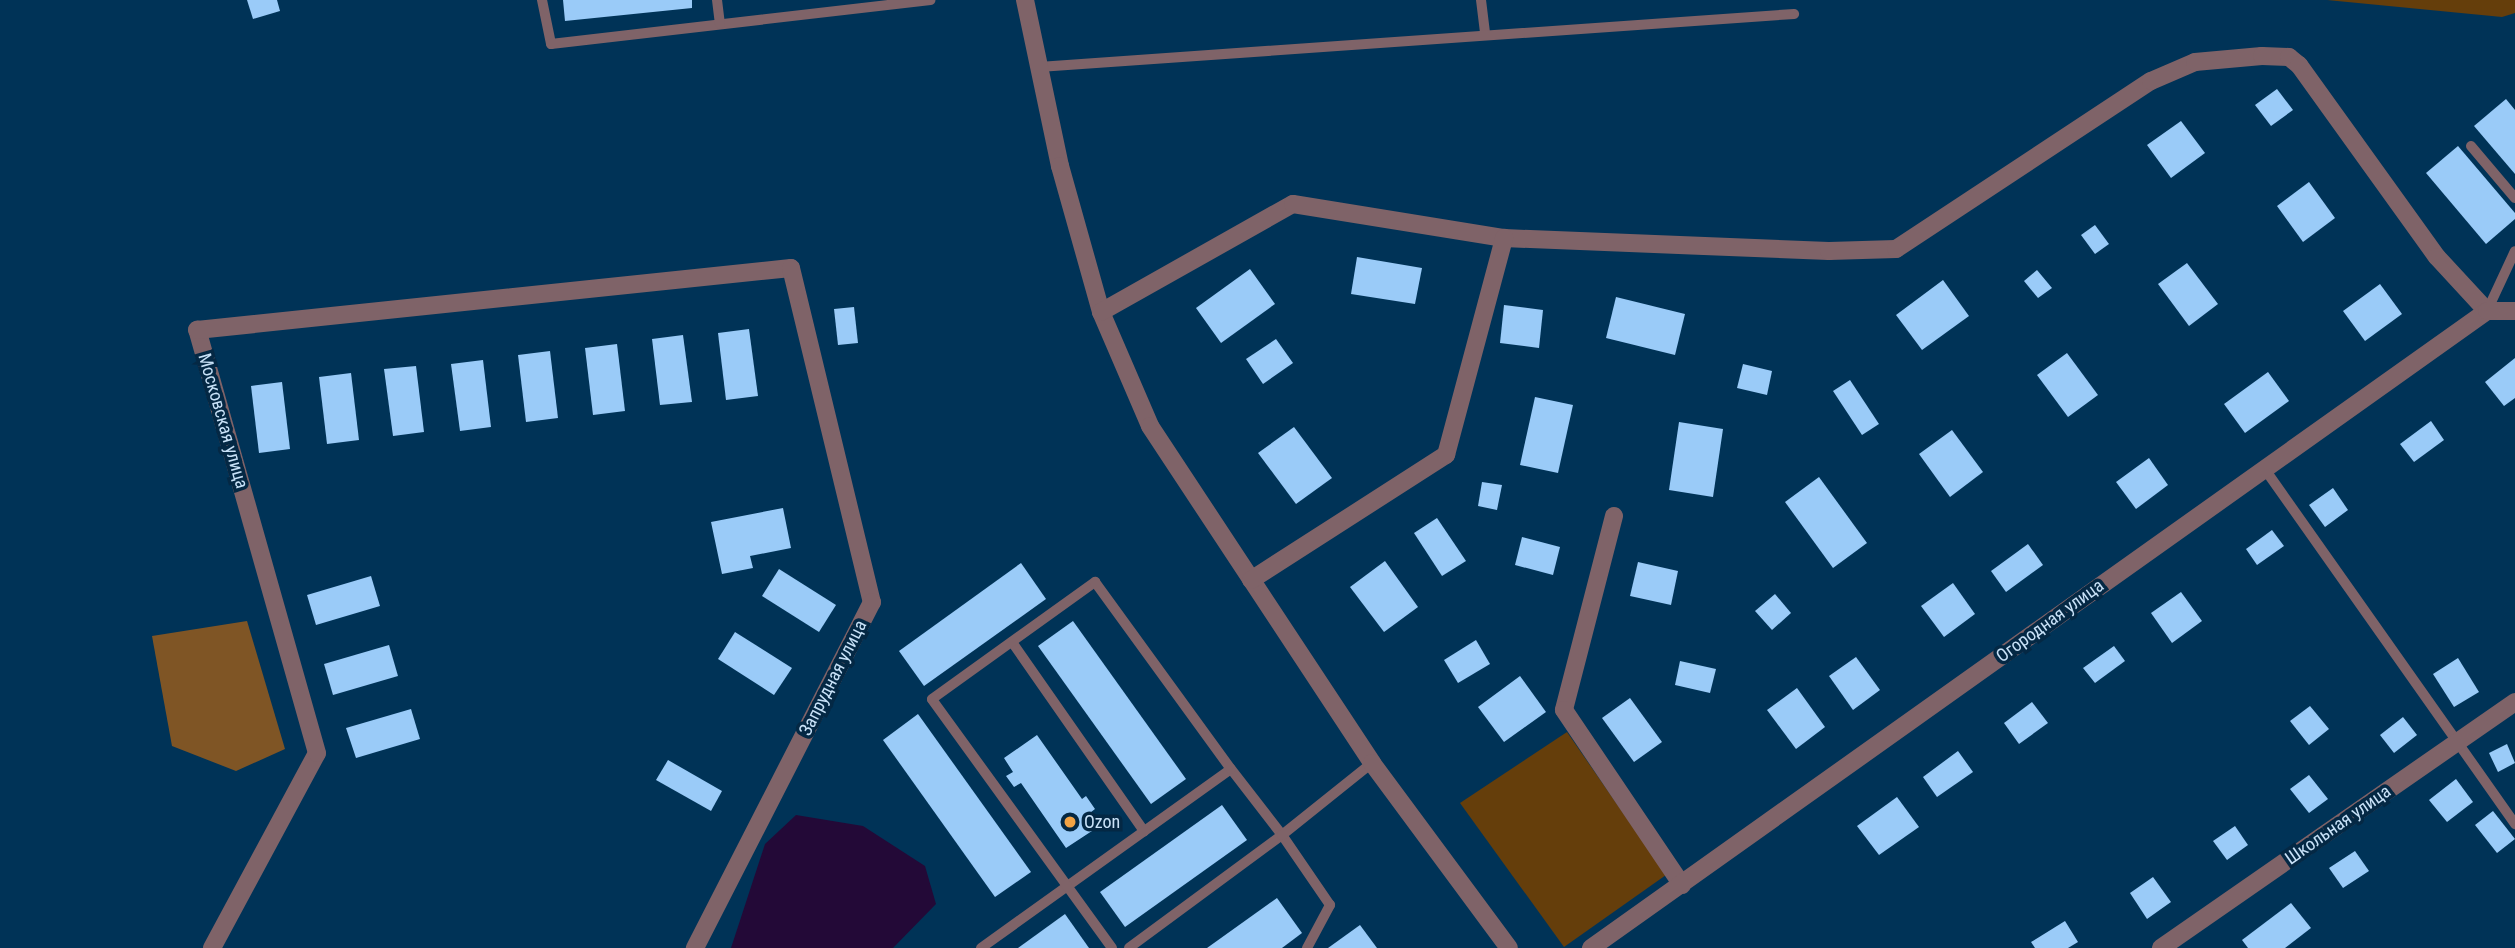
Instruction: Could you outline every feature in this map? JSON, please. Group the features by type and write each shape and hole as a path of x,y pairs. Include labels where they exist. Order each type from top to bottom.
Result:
{"street":[{"path":"1025,0 1060,166 1101,313 1150,426 1372,763 1509,948"},
{"path":"1101,313 1293,204 1504,238 1829,251 1896,249 2151,81 2195,62 2262,56 2289,57 2308,74 2437,257 2487,311 2515,311"},
{"path":"1251,580 1446,455 1504,238"},
{"name":"Московская улица","path":"212,948 317,753 197,330 791,268"},
{"name":"Запрудная улица","path":"695,948 872,602 791,268"},
{"name":"Огородная улица","path":"1591,948 2487,311"},
{"path":"1614,516 1564,710 1682,885"},
{"name":"Школьная улица","path":"2161,948 2515,702"}],"lane":[{"path":"542,0 551,44 930,0"},
{"path":"717,0 720,24"},
{"path":"1481,0 1485,35"},
{"path":"1039,67 1794,13"},
{"path":"2471,146 2515,198"},
{"path":"2487,311 2515,251"},
{"path":"2264,467 2515,824"},
{"path":"1112,948 932,699 1095,582 1282,835 1330,905 1307,948"},
{"path":"1012,642 1144,831"},
{"path":"1129,948 1282,835 1372,763"},
{"path":"981,948 1231,769"}],"shaded area":[{"path":"2327,0 2515,0 2515,13 2502,17"},
{"path":"247,621 285,749 236,771 172,746 152,636"},
{"path":"1567,732 1666,875 1564,947 1460,803"},
{"path":"796,815 863,826 925,866 936,904 893,948 731,948 765,844"}],"building":[{"path":"247,0 277,0 280,11 253,19"},
{"path":"563,0 692,0 692,8 565,21"},
{"path":"2277,89 2293,110 2271,126 2255,105"},
{"path":"2506,99 2515,110 2515,174 2474,126"},
{"path":"2181,121 2205,153 2171,178 2147,145"},
{"path":"2458,146 2515,213 2515,219 2486,244 2426,173"},
{"path":"2309,182 2335,218 2303,242 2277,206"},
{"path":"2095,225 2109,244 2095,254 2081,235"},
{"path":"1357,257 1422,268 1415,304 1351,294"},
{"path":"2187,263 2218,304 2189,326 2158,284"},
{"path":"1250,269 1275,304 1221,343 1196,308"},
{"path":"2037,270 2052,288 2038,298 2024,281"},
{"path":"1943,280 1969,316 1922,350 1896,315"},
{"path":"2380,284 2402,314 2365,341 2343,311"},
{"path":"1616,297 1685,314 1675,355 1606,338"},
{"path":"1504,305 1543,310 1539,348 1500,343"},
{"path":"854,307 858,343 838,345 834,309"},
{"path":"749,329 758,396 726,400 718,333"},
{"path":"683,335 692,402 660,405 652,339"},
{"path":"1276,339 1293,363 1263,384 1246,359"},
{"path":"617,344 625,411 593,415 585,348"},
{"path":"550,351 558,418 526,422 518,355"},
{"path":"2067,353 2098,395 2068,417 2037,375"},
{"path":"2515,358 2515,398 2504,406 2485,382"},
{"path":"483,360 491,427 460,431 451,364"},
{"path":"1743,364 1772,371 1767,395 1737,388"},
{"path":"416,366 424,432 393,436 384,369"},
{"path":"2268,372 2289,401 2245,433 2224,404"},
{"path":"351,373 359,440 327,444 319,377"},
{"path":"1850,380 1879,424 1862,435 1833,391"},
{"path":"282,382 290,449 259,453 251,386"},
{"path":"1535,397 1573,405 1558,473 1520,465"},
{"path":"2431,421 2444,440 2414,462 2400,444"},
{"path":"1679,422 1723,429 1713,497 1669,490"},
{"path":"1294,427 1332,478 1296,504 1258,453"},
{"path":"1952,430 1983,472 1950,497 1919,454"},
{"path":"2149,458 2168,485 2136,509 2116,482"},
{"path":"1819,477 1867,543 1833,568 1785,502"},
{"path":"1482,482 1502,485 1497,510 1478,506"},
{"path":"2333,488 2348,510 2325,527 2309,505"},
{"path":"783,508 791,548 750,556 753,568 722,574 711,522"},
{"path":"1437,518 1466,561 1442,576 1414,533"},
{"path":"2272,530 2284,546 2257,565 2246,549"},
{"path":"1522,537 1560,547 1553,575 1515,565"},
{"path":"2028,544 2043,565 2006,592 1991,571"},
{"path":"1385,561 1418,607 1384,632 1350,587"},
{"path":"1638,562 1678,571 1671,605 1630,596"},
{"path":"1021,563 1046,599 924,686 899,651"},
{"path":"779,569 836,605 819,632 762,596"},
{"path":"371,576 380,606 316,625 307,595"},
{"path":"1953,583 1975,614 1944,637 1921,606"},
{"path":"2181,592 2202,621 2172,643 2151,613"},
{"path":"1775,594 1791,613 1772,630 1755,611"},
{"path":"1073,621 1186,779 1151,804 1038,646"},
{"path":"735,632 792,668 774,695 718,659"},
{"path":"1476,640 1490,664 1458,683 1444,660"},
{"path":"389,645 398,676 333,695 324,664"},
{"path":"2114,646 2125,661 2095,683 2083,668"},
{"path":"1856,657 1880,690 1853,710 1829,676"},
{"path":"2458,658 2479,692 2454,707 2433,674"},
{"path":"1680,661 1716,669 1710,693 1675,685"},
{"path":"1520,676 1546,712 1504,742 1478,707"},
{"path":"1797,688 1825,727 1796,749 1767,710"},
{"path":"1630,698 1662,742 1634,762 1602,718"},
{"path":"2032,702 2048,723 2019,744 2004,723"},
{"path":"2310,706 2329,729 2309,745 2290,721"},
{"path":"411,709 420,739 356,758 346,728"},
{"path":"918,714 1031,872 995,897 883,740"},
{"path":"2403,717 2417,735 2394,753 2380,735"},
{"path":"1037,735 1082,799 1086,796 1095,809 1086,816 1095,829 1066,848 1021,783 1014,787 1006,776 1013,772 1004,758"},
{"path":"2507,744 2515,763 2498,772 2489,753"},
{"path":"1958,751 1973,772 1937,797 1923,777"},
{"path":"668,760 722,791 711,811 656,780"},
{"path":"2309,775 2328,799 2309,813 2290,789"},
{"path":"2456,779 2473,802 2447,822 2429,800"},
{"path":"1897,797 1919,827 1879,855 1857,826"},
{"path":"1222,805 1247,840 1125,927 1100,892"},
{"path":"2493,811 2515,839 2497,853 2475,825"},
{"path":"2235,826 2248,845 2227,860 2213,841"},
{"path":"2355,851 2369,871 2343,888 2329,868"},
{"path":"2153,877 2171,902 2147,919 2130,893"},
{"path":"1277,898 1302,933 1282,948 1207,948"},
{"path":"2291,903 2311,928 2285,948 2248,948 2242,940"},
{"path":"1065,914 1089,948 1018,948"},
{"path":"2065,921 2078,942 2068,948 2035,948 2031,942"},
{"path":"1360,925 1377,948 1328,948"}],"place":[{"name":"Ozon","path":"1070,822"}]}
